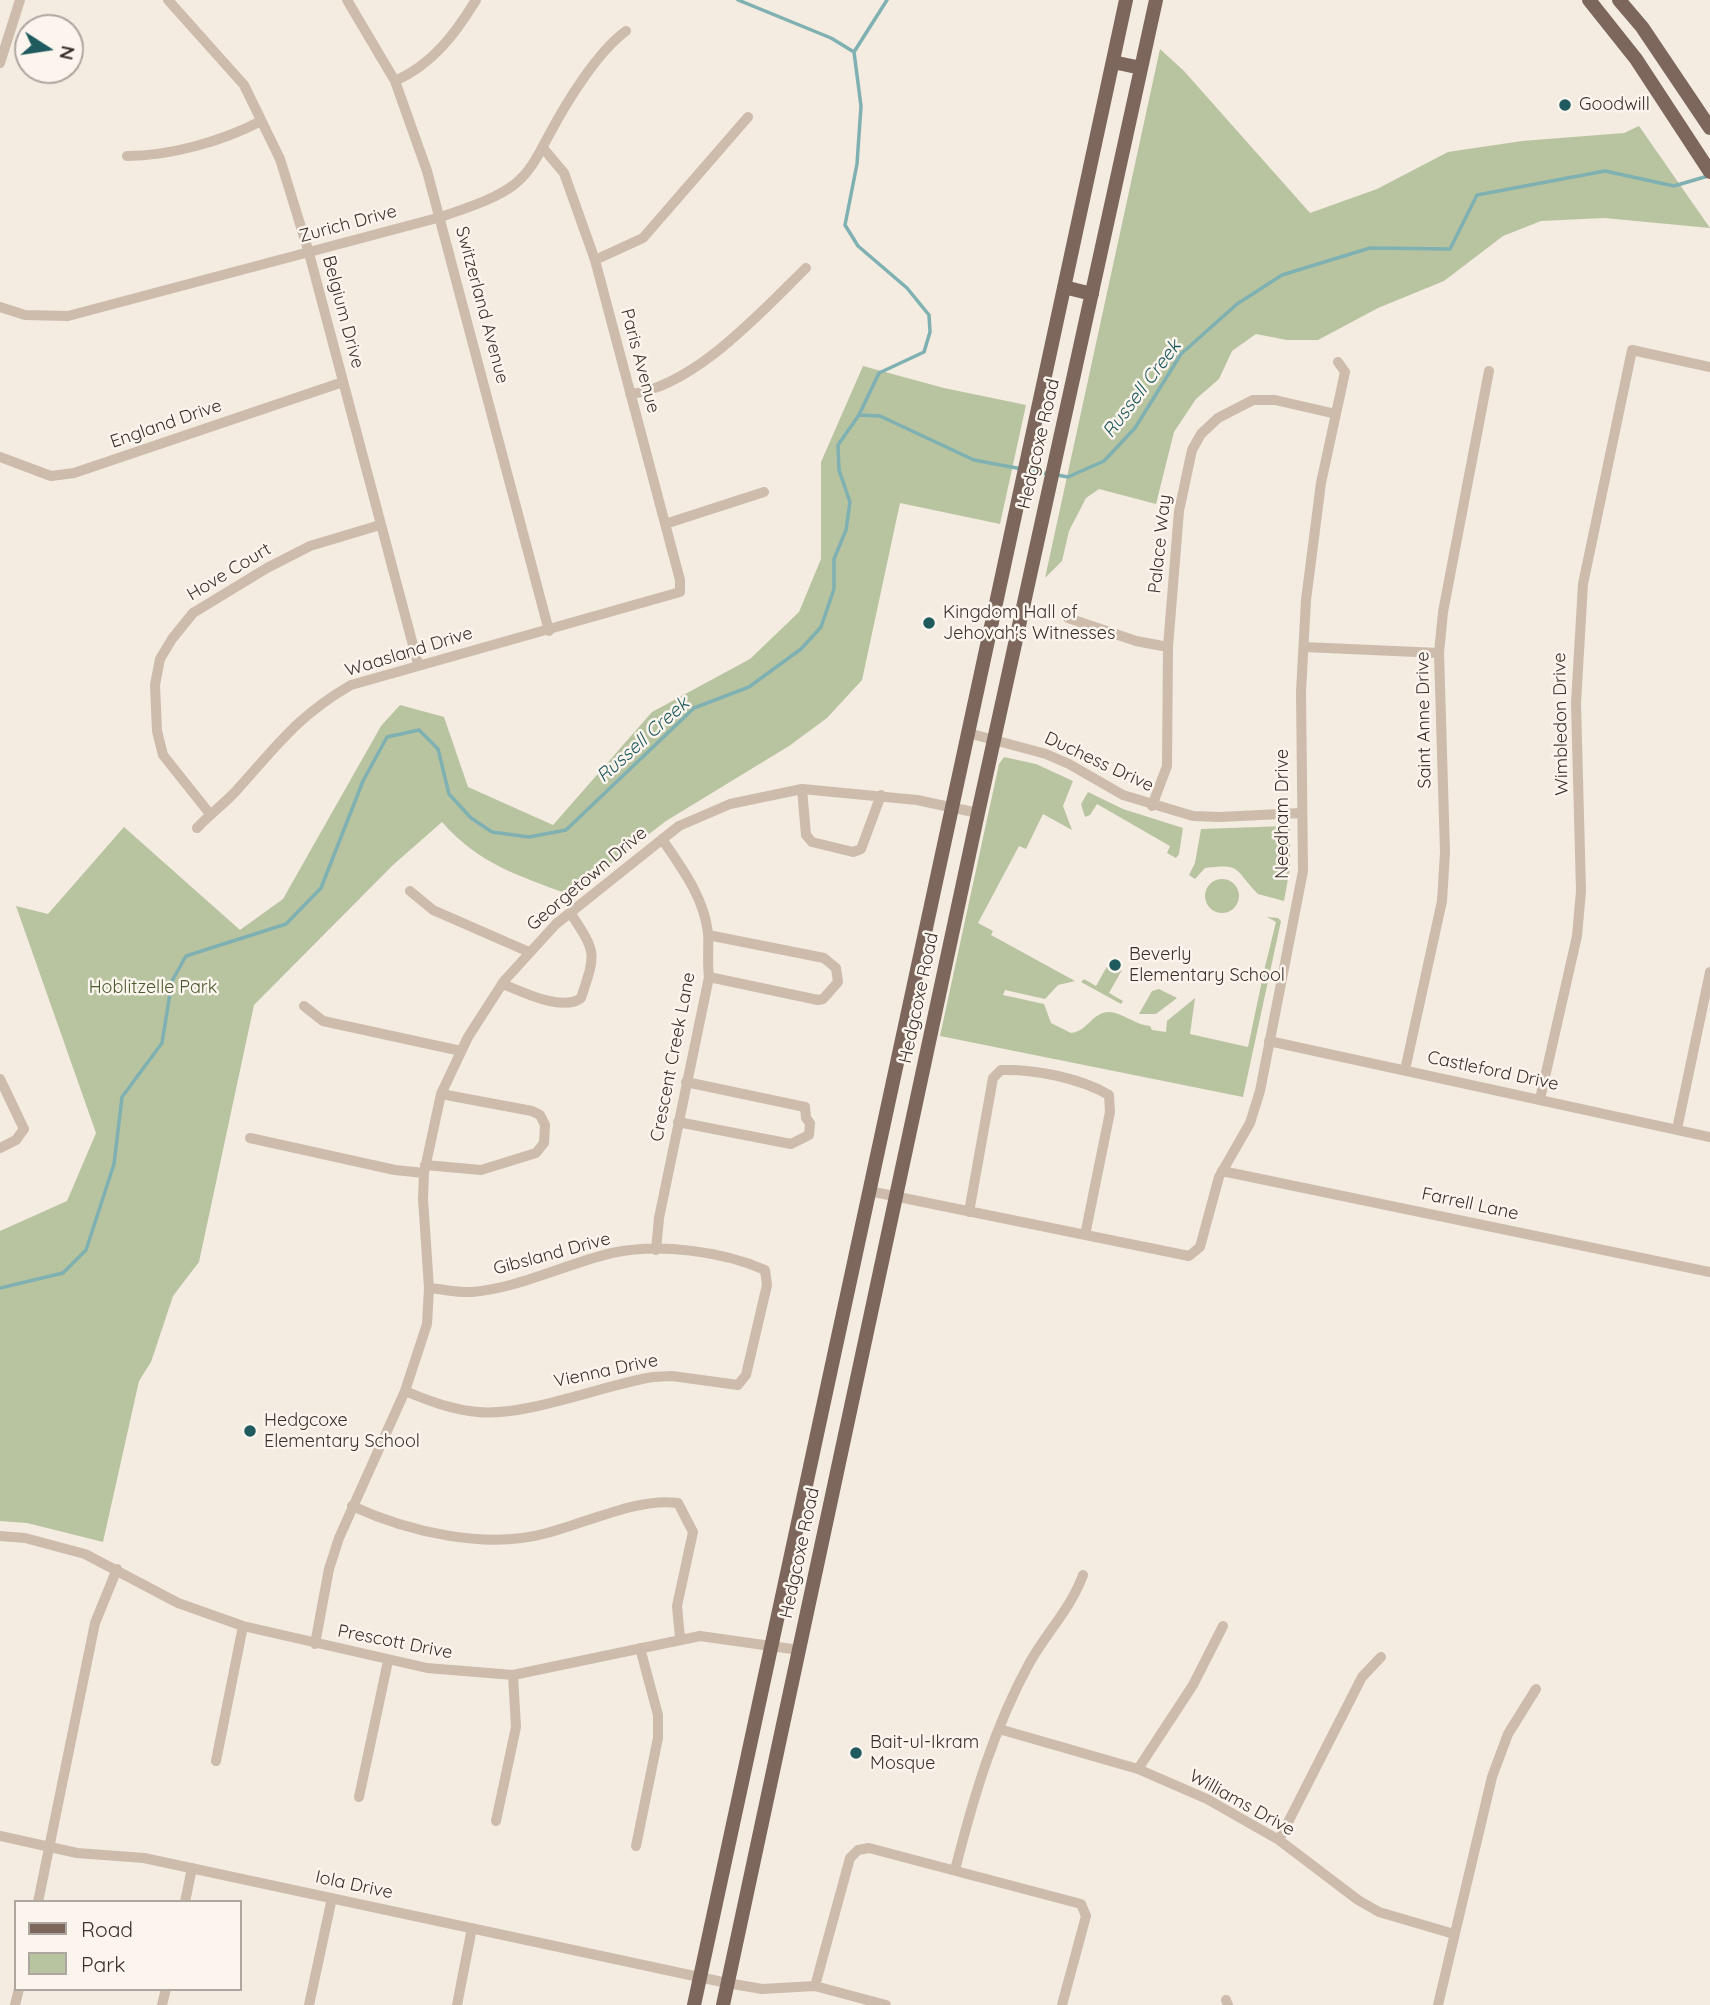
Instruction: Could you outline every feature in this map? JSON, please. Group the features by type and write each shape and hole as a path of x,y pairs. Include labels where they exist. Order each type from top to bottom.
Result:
{"main road":[{"name":"Hedgcoxe Road","path":"694,2005 1126,0"},
{"name":"Hedgcoxe Road","path":"723,2005 993,739 1156,0"},
{"path":"1589,0 1636,59 1710,172"},
{"path":"1619,0 1642,27 1710,128"},
{"path":"1113,62 1141,68"},
{"path":"1064,287 1092,294"}],"street":[{"path":"0,63 20,0"},
{"name":"Belgium Drive","path":"168,0 244,85 280,159 309,253 418,664"},
{"name":"Switzerland Avenue","path":"347,0 395,81 441,217 549,631"},
{"path":"395,81 420,68 442,49 476,0"},
{"name":"Zurich Drive","path":"0,307 42,317 68,316 441,217 491,198 514,184 536,162 610,43 626,31"},
{"path":"595,260 643,238 748,117"},
{"path":"127,156 148,156 225,137 261,121"},
{"name":"Paris Avenue","path":"543,148 564,173 595,260 680,580 680,592"},
{"path":"630,394 645,392 677,376 732,342 806,268"},
{"name":"Wimbledon Drive","path":"1540,1100 1577,936 1581,891 1576,703 1583,584 1632,350 1710,367"},
{"name":"Needham Drive","path":"1085,1235 1189,1256 1195,1254 1222,1171 1251,1123 1303,871 1301,813 1304,647 1321,483 1345,372 1338,362"},
{"name":"Saint Anne Drive","path":"1405,1070 1443,901 1439,653 1452,555 1489,371"},
{"name":"England Drive","path":"0,457 51,476 74,473 343,382"},
{"name":"Palace Way","path":"1152,806 1167,766 1168,647 1183,487 1192,450 1201,434 1231,409 1253,400 1275,400 1336,414"},
{"path":"665,524 764,492"},
{"name":"Hove Court","path":"210,814 163,755 156,731 155,685 160,659 193,613 267,568 310,546 380,526"},
{"name":"Waasland Drive","path":"197,828 234,793 295,723 321,702 351,685 680,592"},
{"path":"1068,618 1136,641 1168,647"},
{"path":"1304,647 1439,653"},
{"name":"Duchess Drive","path":"968,733 1069,764 1123,795 1152,806 1193,816 1301,813"},
{"path":"802,789 806,835 812,842 853,852 861,849 867,838 881,795"},
{"name":"Georgetown Drive","path":"315,1644 329,1569 352,1506 405,1391 427,1324 429,1288 423,1199 424,1169 441,1094 461,1051 503,984 529,952 662,839 688,822 730,804 802,789 881,795 978,813"},
{"name":"Crescent Creek Lane","path":"656,1250 678,1122 709,977 706,953 708,935 693,887 662,839"},
{"path":"410,891 433,910 529,952"},
{"path":"503,984 521,992 563,1002 581,998 592,965 593,949 571,914"},
{"path":"708,935 824,958 836,968 838,982 823,999 818,1000 709,977"},
{"path":"1677,1129 1710,972"},
{"path":"304,1006 323,1021 461,1051"},
{"name":"Castleford Drive","path":"1269,1041 1710,1136"},
{"path":"869,1191 970,1212 1085,1235 1110,1112 1109,1095 1093,1086 1015,1070 1001,1070 993,1078 970,1212"},
{"path":"0,1079 24,1129 16,1140 0,1148"},
{"path":"678,1122 791,1144 803,1140 810,1129 805,1107 686,1082"},
{"path":"250,1138 395,1171 481,1170 536,1153 544,1143 545,1125 540,1115 441,1094"},
{"name":"Farrell Lane","path":"1222,1171 1710,1272"},
{"name":"Gibsland Drive","path":"429,1288 470,1292 501,1287 615,1253 656,1250 676,1250 749,1263 765,1270"},
{"name":"Vienna Drive","path":"405,1391 452,1408 480,1413 528,1406 653,1377 672,1376 738,1385 746,1376 767,1285 765,1270"},
{"path":"352,1506 388,1520 444,1534 512,1539 544,1534 649,1503 678,1503 693,1532 677,1606 680,1638"},
{"name":"Prescott Drive","path":"0,1536 54,1545 117,1569 178,1604 243,1626 388,1661 462,1673 513,1675 680,1638 727,1637 799,1650"},
{"path":"38,1900 95,1623 117,1569"},
{"path":"955,1870 973,1802 999,1729 1030,1662 1075,1595 1083,1575"},
{"path":"216,1761 243,1626"},
{"path":"1138,1769 1163,1726 1193,1685 1223,1626"},
{"path":"636,1846 658,1738 658,1715 640,1648"},
{"path":"1279,1840 1362,1676 1381,1657"},
{"path":"359,1797 388,1661"},
{"path":"496,1821 516,1727 513,1675"},
{"path":"1438,2005 1492,1777 1508,1734 1536,1689"},
{"name":"Williams Drive","path":"999,1729 1138,1769 1207,1799 1279,1840 1337,1887 1368,1906 1454,1934"},
{"name":"Iola Drive","path":"0,1836 77,1853 145,1858 727,1983 762,1989 815,1986 886,2005"},
{"path":"815,1986 853,1853 869,1848 1076,1902 1086,1909 1062,2005"},
{"path":"184,1900 192,1868"},
{"path":"309,2005 332,1898"},
{"path":"457,2005 472,1928"}],"green space":[{"path":"1160,49 1184,71 1310,213 1377,189 1448,152 1522,141 1624,133 1639,126 1710,228 1604,218 1541,221 1503,236 1444,281 1378,308 1318,340 1287,340 1256,334 1232,351 1219,379 1196,399 1174,432 1156,504 1099,489 1086,498 1069,531 1062,561 1045,578"},
{"name":"Hoblitzelle Park","path":"863,366 944,388 1026,405 1000,524 900,503 862,680 827,718 789,746 666,821 570,895 485,859 456,837 442,822 393,865 254,1005 199,1262 173,1296 151,1362 139,1381 103,1542 27,1523 0,1521 0,1231 67,1201 96,1133 16,906 48,914 124,827 240,930 283,899 381,726 400,705 444,717 468,787 553,825 652,712 750,659 799,612 821,559 821,462"},
{"path":"1004,757 1036,764 1073,781 1063,806 1072,830 1043,814 1026,849 1019,846 978,923 993,931 991,935 1075,981 1058,985 1045,999 1005,990 1003,995 1044,1004 1051,1023 1071,1033 1081,1030 1099,1015 1109,1012 1150,1026 1152,1030 1166,1032 1167,1021 1195,998 1190,1034 1248,1047 1263,976 1256,972 1264,971 1276,922 1267,917 1278,918 1281,921 1243,1097 940,1036 999,764"},
{"path":"1088,792 1123,809 1183,828 1179,854 1176,858 1167,853 1170,846 1097,804 1090,815 1085,817 1081,804"},
{"path":"1286,826 1290,829 1290,868 1284,901 1258,894 1237,870 1232,868 1205,868 1195,879 1189,875 1195,863 1201,829"},
{"path":"1222,879 1234,884 1239,896 1234,908 1222,913 1210,908 1205,896 1210,884"},
{"path":"1109,963 1122,970 1109,993 1123,1001 1121,1004 1081,982 1084,979 1096,986"},
{"path":"1159,989 1177,998 1156,1014 1139,1014 1152,991"}],"waterway":[{"path":"738,0 831,38 854,52"},
{"name":"Russell Creek","path":"0,1288 63,1273 86,1250 114,1164 122,1097 162,1043 172,981 186,956 286,924 321,888 363,781 387,737 419,730 438,749 449,794 471,818 492,832 529,837 566,830 694,708 749,687 801,649 821,627 834,589 834,559 846,530 850,502 839,470 838,445 859,415 879,373 924,352 930,332 929,315 907,288 858,246 845,225 857,164 861,106 854,52 887,0"},
{"name":"Russell Creek","path":"1057,475 1068,477 1104,461 1135,428 1181,354 1237,304 1282,275 1370,248 1450,249 1477,195 1605,171 1674,186 1708,176"},
{"name":"Russell Creek","path":"859,415 880,416 974,460 1022,469"},
{"name":"Russell Creek","path":"1030,470 1049,474"}],"place":[{"name":"Goodwill","path":"1565,105"},
{"name":"Kingdom Hall of Jehovah's Witnesses","path":"929,623"},
{"name":"Beverly Elementary School","path":"1115,965"},
{"name":"Hedgcoxe Elementary School","path":"250,1431"},
{"name":"Bait-ul-Ikram Mosque","path":"856,1753"}]}
